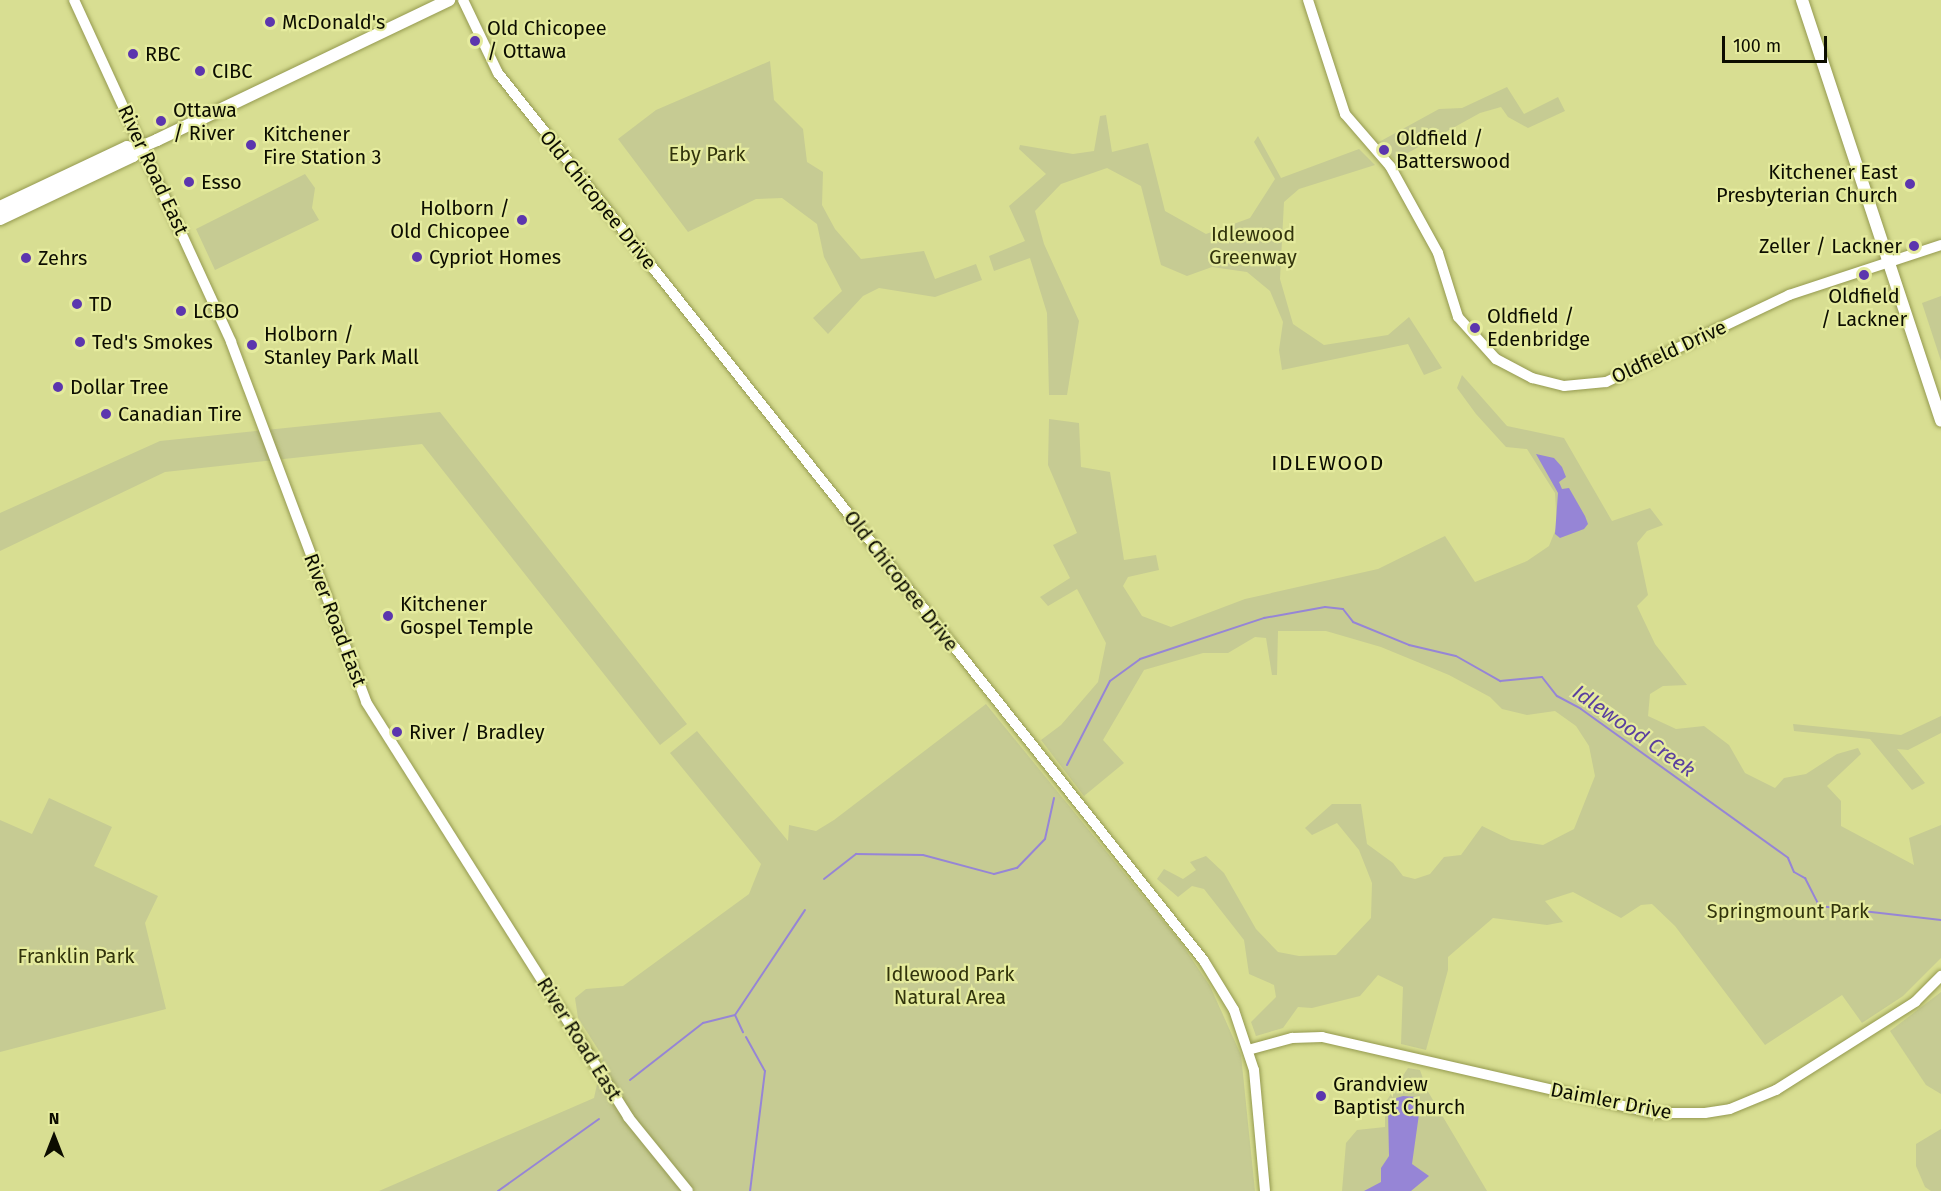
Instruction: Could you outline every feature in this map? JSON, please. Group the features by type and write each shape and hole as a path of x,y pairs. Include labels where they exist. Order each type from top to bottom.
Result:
{"main road":[{"path":"0,219 133,156 139,148 449,0"},
{"path":"1802,0 1941,422"},
{"path":"0,207 127,147 139,148"}],"street":[{"name":"River Road East","path":"74,0 139,148 237,357 366,702 628,1117 688,1191"},
{"name":"Old Chicopee Drive","path":"463,0 498,73 1204,961 1234,1010 1254,1071 1265,1191"},
{"name":"Oldfield Drive","path":"1308,0 1345,114 1390,166 1438,253 1458,317 1481,346 1514,370 1564,386 1606,382 1789,295 1941,245"},
{"name":"Daimler Drive","path":"1248,1050 1292,1038 1322,1037 1653,1113 1705,1113 1730,1109 1776,1090 1915,1002 1941,976"}],"green space":[{"name":"Eby Park","path":"770,61 774,100 803,129 807,162 823,172 822,205 835,229 861,259 924,251 935,279 976,264 982,280 935,297 879,288 863,296 828,334 813,318 842,291 824,257 817,224 782,198 756,199 688,232 618,139 656,110"},
{"path":"1507,87 1524,114 1558,97 1565,111 1528,128 1508,117 1501,107 1480,113 1395,160 1379,142 1439,109 1462,108"},
{"name":"Idlewood Greenway","path":"1106,115 1112,152 1148,143 1165,211 1206,234 1250,218 1275,179 1254,142 1258,136 1281,178 1359,149 1375,165 1299,189 1284,202 1280,279 1293,324 1324,345 1388,335 1409,317 1442,368 1424,375 1408,344 1282,370 1279,350 1283,322 1270,291 1247,272 1212,267 1187,276 1161,265 1141,186 1107,168 1061,184 1035,211 1044,244 1079,321 1067,395 1049,395 1047,313 1030,258 994,271 989,256 1025,241 1009,206 1046,174 1019,149 1020,145 1073,154 1094,151 1100,116"},
{"path":"305,174 315,188 312,208 319,220 215,270 196,229"},
{"path":"1941,296 1941,361 1922,303"},
{"name":"Springmount Park","path":"1462,375 1507,426 1564,438 1612,521 1650,508 1663,525 1647,531 1637,543 1648,595 1637,606 1655,644 1687,685 1663,686 1650,694 1648,716 1676,729 1704,726 1729,745 1745,773 1775,788 1784,778 1806,774 1837,754 1858,748 1861,754 1827,786 1841,801 1841,826 1914,865 1909,838 1941,825 1941,958 1903,996 1862,1023 1842,995 1765,1045 1675,926 1652,904 1641,905 1621,918 1573,892 1545,901 1563,922 1547,925 1493,918 1448,957 1448,970 1426,1050 1401,1044 1403,987 1378,975 1360,996 1312,1008 1298,1007 1283,1028 1256,1036 1251,1022 1276,997 1274,985 1249,974 1244,940 1204,889 1192,886 1178,897 1157,879 1164,869 1183,879 1196,870 1190,862 1206,856 1224,873 1256,929 1278,952 1299,956 1336,955 1371,918 1372,883 1359,850 1337,823 1312,835 1305,828 1332,804 1361,804 1367,844 1393,863 1403,876 1415,879 1430,874 1444,857 1461,855 1482,826 1511,840 1543,845 1574,829 1595,776 1589,746 1576,726 1555,711 1527,715 1502,709 1490,697 1449,675 1381,647 1326,631 1278,631 1277,675 1272,675 1266,638 1255,637 1228,653 1203,653 1144,670 1103,740 1124,763 1084,796 1041,740 1061,725 1098,682 1106,643 1077,589 1048,606 1040,597 1070,578 1053,545 1077,533 1048,465 1049,419 1079,423 1081,467 1110,472 1124,560 1156,555 1159,570 1128,577 1123,586 1142,616 1171,627 1245,599 1378,569 1445,536 1475,582 1527,561 1549,546 1557,526 1555,493 1527,449 1506,447 1476,414 1457,388"},
{"path":"440,412 687,724 660,745 422,444 165,472 0,551 0,513 160,441"},
{"name":"Idlewood Park Natural Area","path":"986,704 1181,943 1210,986 1241,1055 1255,1191 379,1191 594,1098 603,1057 578,1018 575,998 586,989 623,986 749,894 761,864 670,753 697,731 788,841 789,825 816,831 834,820"},
{"path":"1941,716 1941,733 1908,750 1897,749 1925,783 1912,790 1870,739 1794,731 1793,724 1901,735"},
{"name":"Franklin Park","path":"49,798 112,827 94,866 158,896 145,923 166,1009 0,1052 0,820 32,834"},
{"path":"1941,992 1941,1094 1926,1085 1890,1031"},
{"path":"1408,1068 1420,1070 1427,1090 1487,1191 1342,1191 1346,1143 1357,1130 1385,1127 1385,1103"},
{"path":"1941,1129 1941,1191 1931,1191 1925,1187 1916,1166 1916,1144"}],"shaded area":[{"path":"1536,454 1554,458 1562,467 1566,477 1559,482 1562,489 1569,488 1585,516 1588,524 1584,529 1560,538 1555,534 1558,493"},
{"path":"1403,1096 1417,1097 1420,1107 1412,1164 1429,1176 1411,1191 1364,1191 1381,1182 1381,1168 1389,1156 1388,1110 1393,1099"}],"waterway":[{"name":"Idlewood Creek","path":"1067,765 1110,681 1140,659 1264,618 1325,607 1343,609 1353,622 1409,645 1456,656 1500,681 1542,677 1557,696 1581,709 1788,858 1794,872 1805,878 1819,906 1941,920"},
{"name":"Idlewood Creek","path":"824,879 856,854 923,855 994,874 1017,868 1045,839 1054,798"},
{"name":"Idlewood Creek","path":"735,1015 805,910"},
{"path":"735,1015 743,1032"},
{"path":"630,1080 703,1023 735,1015"},
{"path":"746,1037 765,1071 750,1191"},
{"path":"498,1191 599,1119"}],"place":[{"name":"McDonald's","path":"270,22"},
{"name":"Old Chicopee / Ottawa","path":"475,41"},
{"name":"RBC","path":"133,54"},
{"name":"CIBC","path":"200,71"},
{"name":"Ottawa / River","path":"161,121"},
{"name":"Kitchener Fire Station 3","path":"251,145"},
{"name":"Oldfield / Batterswood","path":"1384,150"},
{"name":"Esso","path":"189,182"},
{"name":"Kitchener East Presbyterian Church","path":"1910,184"},
{"name":"Holborn / Old Chicopee","path":"522,220"},
{"name":"Zeller / Lackner","path":"1914,246"},
{"name":"Cypriot Homes","path":"417,257"},
{"name":"Zehrs","path":"26,258"},
{"name":"Oldfield / Lackner","path":"1864,275"},
{"name":"TD","path":"77,304"},
{"name":"LCBO","path":"181,311"},
{"name":"Oldfield / Edenbridge","path":"1475,328"},
{"name":"Ted's Smokes","path":"80,342"},
{"name":"Holborn / Stanley Park Mall","path":"252,345"},
{"name":"Dollar Tree","path":"58,387"},
{"name":"Canadian Tire","path":"106,414"},
{"name":"Kitchener Gospel Temple","path":"388,616"},
{"name":"River / Bradley","path":"397,732"},
{"name":"Grandview Baptist Church","path":"1321,1096"}],"district":[{"name":"IDLEWOOD","path":"1328,463"}]}
